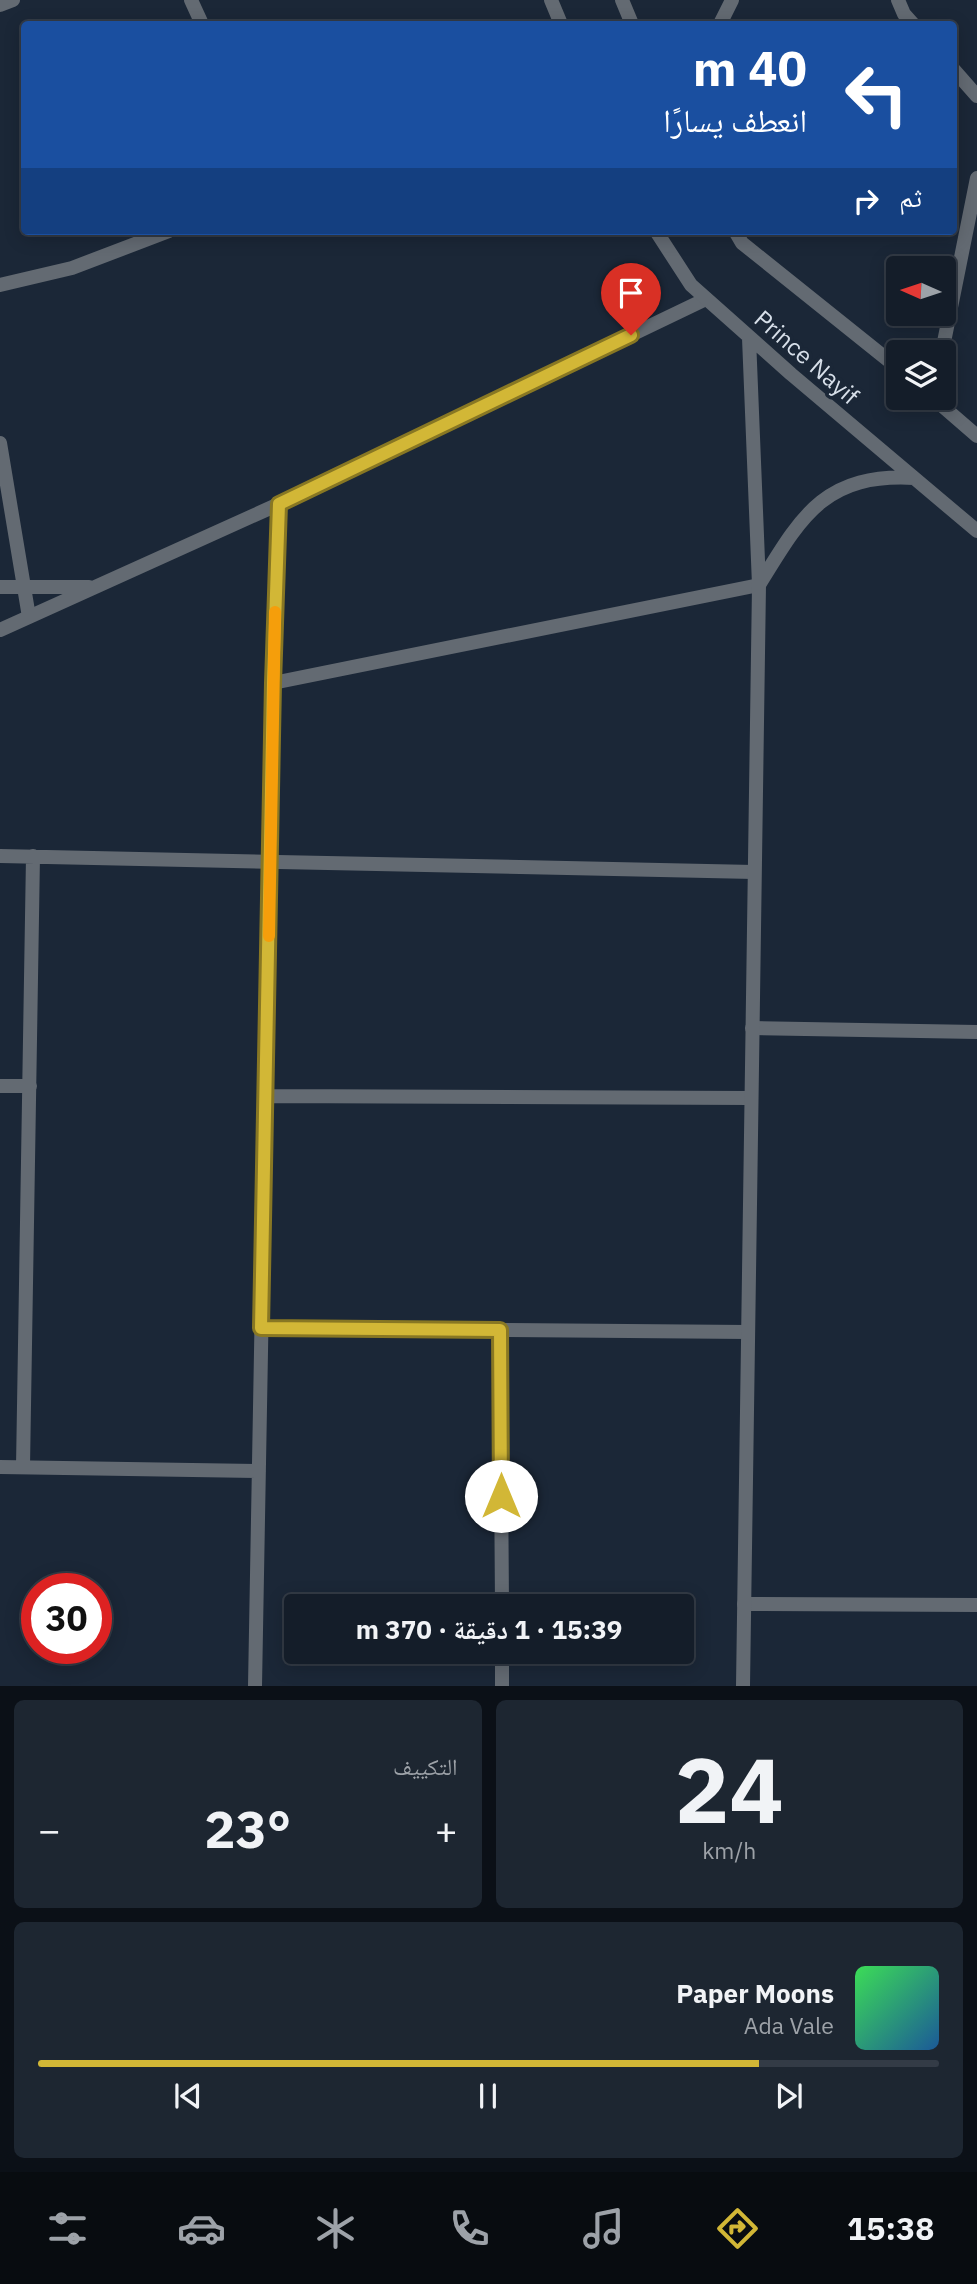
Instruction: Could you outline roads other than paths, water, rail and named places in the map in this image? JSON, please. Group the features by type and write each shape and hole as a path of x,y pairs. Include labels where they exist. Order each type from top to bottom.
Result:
{"street":[{"path":"0,5 13,0"},
{"path":"191,0 201,21"},
{"path":"551,0 560,21"},
{"path":"622,0 631,21"},
{"path":"722,21 732,0"},
{"path":"898,0 904,14 911,21"},
{"path":"957,73 977,96"},
{"path":"944,340 977,178"},
{"path":"0,285 72,268 159,235"},
{"name":"Prince Nayif","path":"659,235 691,285 706,299 977,531"},
{"name":"Prince Nayif","path":"737,235 742,243 886,358"},
{"path":"0,630 279,504 706,299"},
{"path":"743,1685 759,585 749,338"},
{"path":"947,410 977,436"},
{"path":"0,443 29,617"},
{"path":"273,683 759,585 794,528 819,501 856,482 894,477 914,478"},
{"path":"255,1685 273,683 279,504"},
{"path":"0,587 94,587"},
{"path":"0,856 754,872"},
{"path":"23,1467 33,856"},
{"path":"752,1028 977,1032"},
{"path":"0,1086 30,1086"},
{"path":"266,1096 751,1098"},
{"path":"261,1328 748,1332"},
{"path":"500,1330 502,1594"},
{"path":"0,1467 259,1471"},
{"path":"744,1604 977,1605"},
{"path":"502,1664 502,1685"}]}
